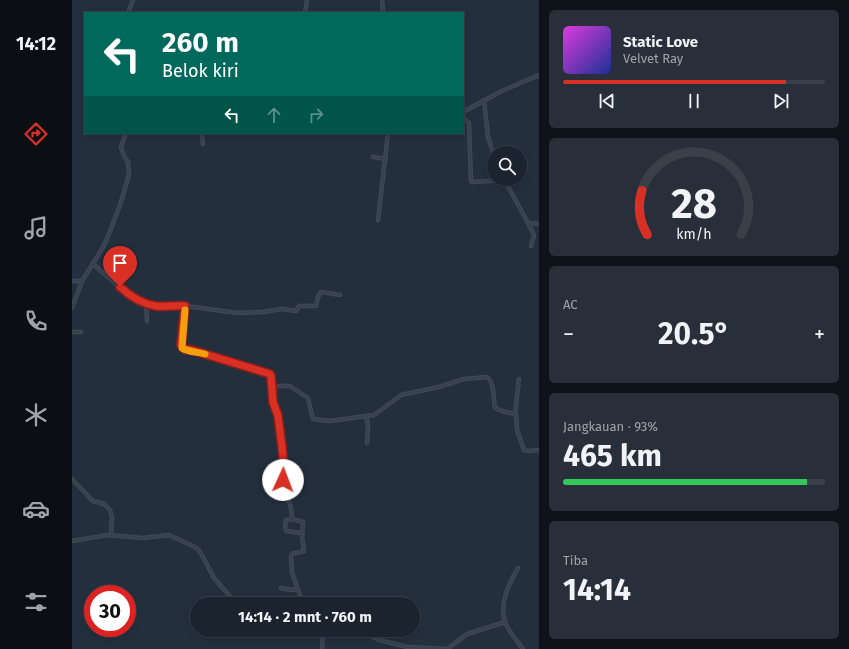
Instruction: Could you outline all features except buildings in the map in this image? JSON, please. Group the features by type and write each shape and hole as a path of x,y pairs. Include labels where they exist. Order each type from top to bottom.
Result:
{"street":[{"path":"128,12 132,0"},
{"path":"306,12 307,0"},
{"path":"382,0 382,12"},
{"path":"464,111 502,91 539,75"},
{"path":"484,100 488,137 491,146"},
{"path":"464,119 469,123 471,181 487,181"},
{"path":"72,308 82,281 107,239 128,178 129,166 121,147 126,134"},
{"path":"202,134 203,144"},
{"path":"378,220 388,134"},
{"path":"373,157 386,159"},
{"path":"507,186 534,235 531,246"},
{"path":"529,224 539,224"},
{"path":"93,264 132,298 156,306 185,306 238,313 263,312 282,309 296,311 299,307 316,306 321,292 340,295"},
{"path":"72,281 82,281"},
{"path":"146,303 147,322"},
{"path":"185,306 181,345 183,348 269,374 271,376 273,402 278,416 283,452 284,487 291,508 292,519"},
{"path":"72,332 81,332"},
{"path":"272,386 290,386 308,398 312,417 314,419 330,421 376,414 401,396 464,379 487,377 490,378 496,408 515,414"},
{"path":"519,379 515,414 519,436 524,450 539,450"},
{"path":"366,416 368,425 368,443"},
{"path":"72,479 93,501 104,504 110,510 112,514 111,535"},
{"path":"301,533 286,531 286,520 292,519 303,522 301,533 304,551 291,555 292,572 301,597"},
{"path":"72,541 111,535 143,538 169,534 197,548 214,578 229,597"},
{"path":"518,568 509,583 504,608 505,622 523,649"},
{"path":"280,588 292,590 298,589"},
{"path":"373,637 407,647 444,649 450,647 467,634 505,622"},
{"path":"322,649 323,637"}],"slow traffic":[{"path":"185,310 181,345 182,348 205,354"}],"route":[{"path":"120,287 132,298 156,306 185,306 181,345 182,348 270,374 273,402 278,416 284,457 283,480"}]}
